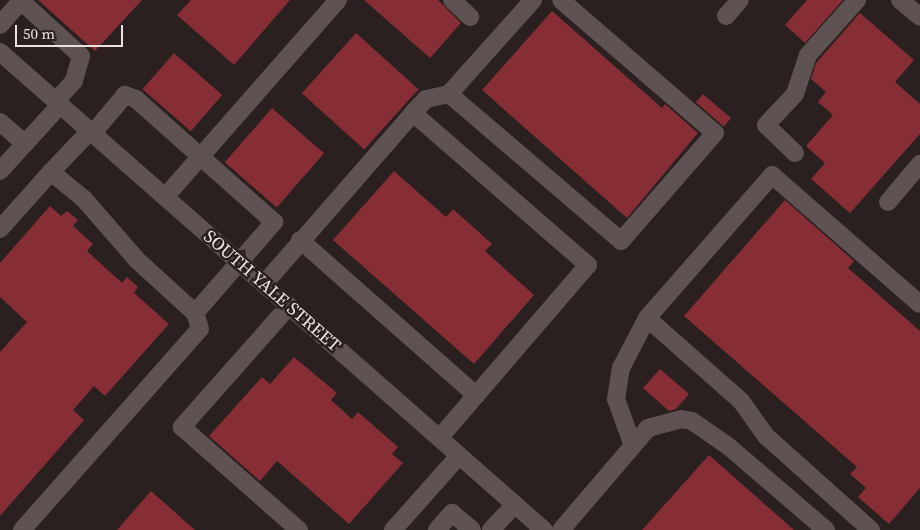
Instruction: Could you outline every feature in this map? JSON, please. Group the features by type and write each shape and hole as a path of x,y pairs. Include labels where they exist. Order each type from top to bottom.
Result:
{"street":[{"path":"165,197 338,0"},
{"path":"452,0 470,17"},
{"path":"264,284 300,240 426,99 449,94 533,0"},
{"path":"449,94 621,242 715,134 561,0"},
{"path":"726,16 740,0"},
{"path":"795,153 766,125 795,94 808,55 856,0"},
{"path":"900,0 920,17"},
{"path":"0,25 19,1 81,56 74,81 25,144 0,171"},
{"name":"SOUTH YALE STREET","path":"0,52 544,530"},
{"path":"0,229 51,172 125,96 136,99 274,222 195,313"},
{"path":"413,113 588,266 440,438"},
{"path":"0,122 25,144"},
{"path":"888,202 920,164"},
{"path":"22,530 200,329 195,313 137,260 84,199 51,172"},
{"path":"632,443 616,400 621,368 647,318 772,174 920,304"},
{"path":"300,240 476,395"},
{"path":"289,306 182,427 299,530"},
{"path":"647,318 741,401 766,436 871,530"},
{"path":"562,530 632,443 663,421 692,421 754,466 826,530"},
{"path":"393,530 459,456"},
{"path":"491,530 514,504"},
{"path":"437,530 452,512 472,530"}],"building":[{"path":"38,0 142,0 95,51"},
{"path":"191,0 290,0 234,65 177,15"},
{"path":"364,0 438,0 461,23 430,58"},
{"path":"807,0 843,0 805,43 785,25"},
{"path":"552,11 662,108 665,104 698,133 627,218 482,90"},
{"path":"860,13 914,60 895,82 920,104 920,134 850,213 811,179 825,163 806,146 833,115 818,102 826,92 811,79 816,63"},
{"path":"356,33 418,89 364,149 302,93"},
{"path":"174,53 222,95 191,131 143,89"},
{"path":"703,94 731,118 724,127 696,102"},
{"path":"272,108 324,153 277,208 225,162"},
{"path":"394,171 446,217 453,209 492,244 485,251 534,295 474,364 333,240"},
{"path":"785,200 854,261 848,268 920,331 920,488 889,524 858,497 866,488 850,474 857,467 684,316"},
{"path":"50,206 61,216 67,211 78,220 73,226 93,244 87,251 122,283 127,277 138,287 134,293 169,324 105,396 94,386 73,410 84,420 0,516 0,352 27,322 0,297 0,263"},
{"path":"294,357 337,393 331,400 352,419 358,412 398,447 392,454 403,463 349,524 277,461 260,481 209,436 262,377 270,384"},
{"path":"660,369 689,394 676,409 669,411 643,388"},
{"path":"709,455 794,530 642,530"},
{"path":"151,491 195,530 117,530"}]}
